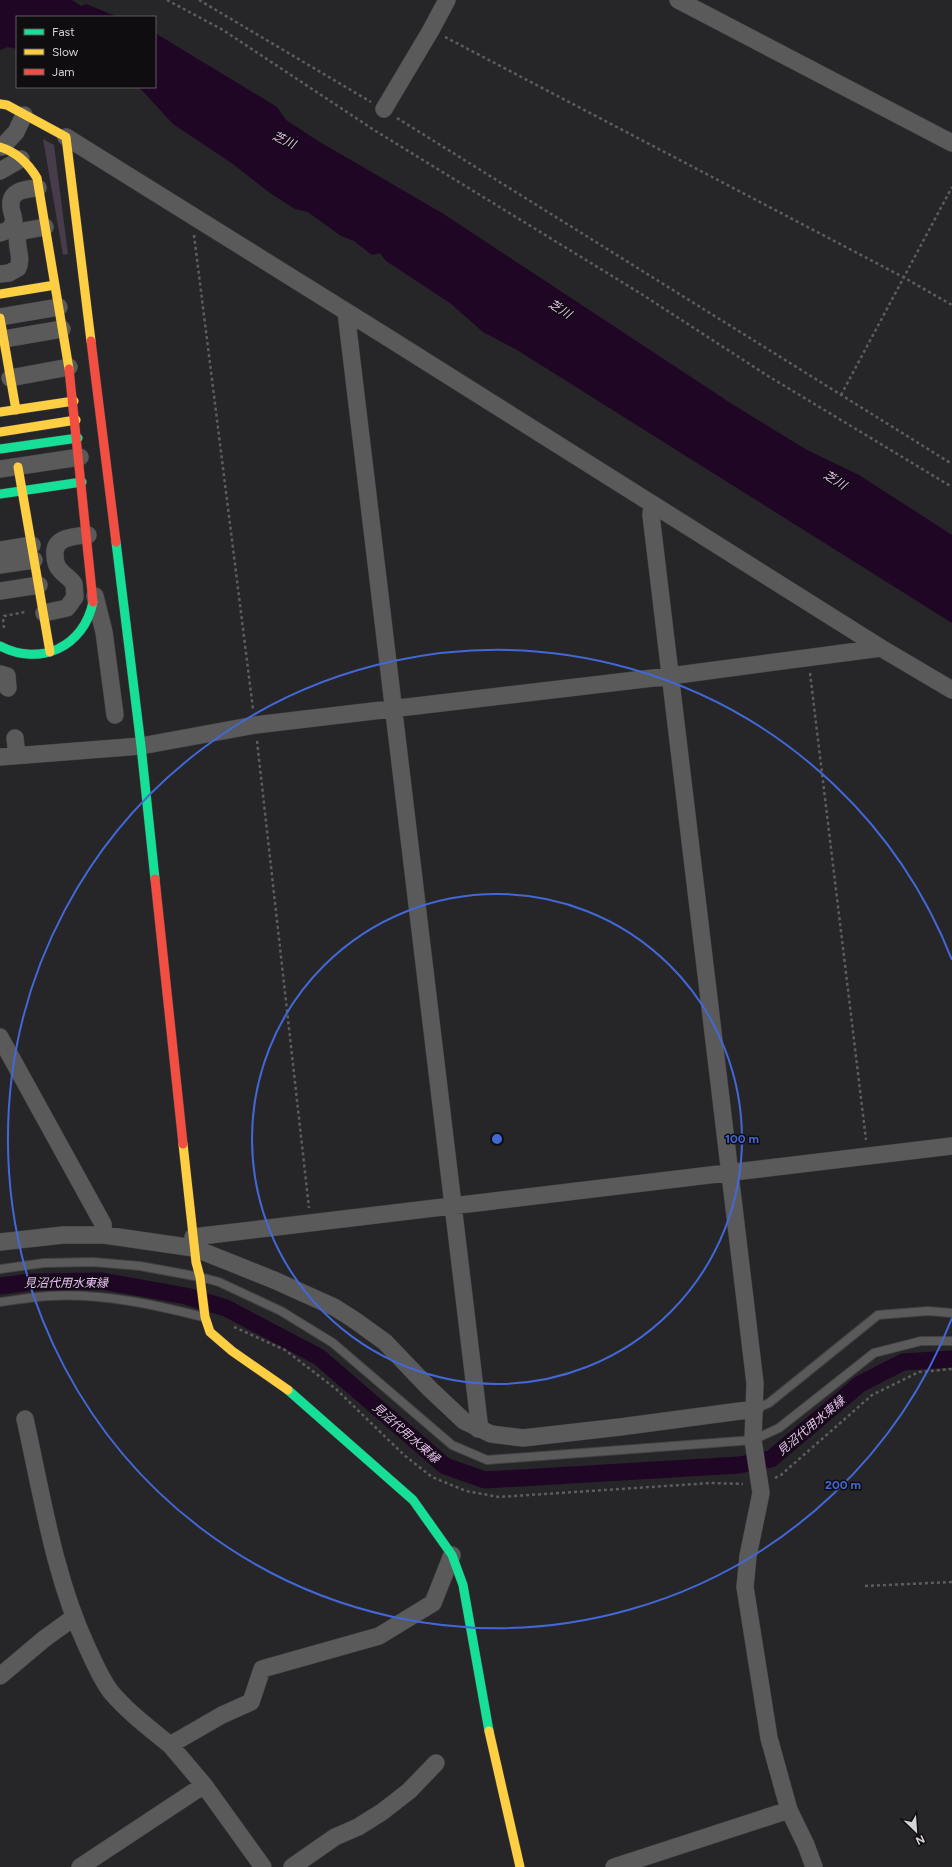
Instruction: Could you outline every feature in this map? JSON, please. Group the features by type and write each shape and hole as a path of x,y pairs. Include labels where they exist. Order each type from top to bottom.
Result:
{"street":[{"path":"384,110 447,0"},
{"path":"678,0 952,143"},
{"path":"0,104 24,115 66,138 192,215 881,648 952,690"},
{"path":"0,646 16,654 39,655 68,644 81,631 90,616 94,601 74,401 37,178 32,168 22,159 1,147 16,132 24,115"},
{"path":"66,138 141,746 193,1242 201,1280 205,1315 210,1332 232,1351 294,1394 413,1500 452,1555 462,1585 492,1746 520,1867"},
{"path":"0,171 22,159"},
{"path":"0,233 9,230 14,222 10,206 14,195 19,191 38,188"},
{"path":"0,274 9,273 18,268 21,257 17,248 18,235 22,231 45,227"},
{"path":"0,294 55,285"},
{"path":"32,330 58,307"},
{"path":"346,312 395,708 452,1206 479,1422 478,1429"},
{"path":"16,410 6,380 1,324 32,330 62,329"},
{"path":"6,380 69,367"},
{"path":"0,412 74,401"},
{"path":"0,432 76,420"},
{"path":"0,449 78,438"},
{"path":"0,469 80,457"},
{"path":"18,467 39,585 36,615 50,652"},
{"path":"0,494 82,482"},
{"path":"652,504 650,515 755,1383 753,1444 761,1493 748,1556 745,1587 769,1738 789,1810 806,1845 814,1867"},
{"path":"36,615 67,608 75,597 74,584 57,565 54,553 56,546 65,539 88,535"},
{"path":"0,550 33,552"},
{"path":"0,565 33,552"},
{"path":"1,587 39,585"},
{"path":"93,588 104,632 115,715"},
{"path":"0,757 141,746 255,725 670,676 881,648"},
{"path":"0,674 6,676 8,688"},
{"path":"16,738 17,756"},
{"path":"0,1037 103,1224 104,1235"},
{"path":"0,1242 63,1235 104,1235 193,1242 310,1223 729,1174 952,1146"},
{"path":"193,1242 334,1307 353,1319 385,1342 430,1389 464,1421 491,1434 523,1438 620,1427 755,1408"},
{"path":"25,1419 46,1514 73,1618 96,1668 111,1691 130,1712 170,1745 204,1785 263,1867"},
{"path":"170,1745 222,1715 251,1702 262,1669 379,1636 433,1603 452,1555"},
{"path":"0,1676 44,1639 73,1618"},
{"path":"292,1867 335,1837 358,1827 382,1812 409,1791 436,1763"},
{"path":"80,1867 204,1785"},
{"path":"614,1867 789,1810"}],"lane":[{"path":"0,1269 44,1262 93,1262 140,1266 201,1280 219,1282 250,1295 333,1343 452,1445 487,1460 753,1444 779,1428 874,1354 921,1341 952,1341"},
{"path":"0,1302 49,1296 102,1297 148,1303 205,1315"},
{"path":"755,1408 769,1403 878,1316 928,1311 952,1313"}],"path":[{"path":"167,0 223,30 374,130 643,295 768,376 952,487"},
{"path":"199,0 384,110 952,464"},
{"path":"431,30 903,277 952,305"},
{"path":"842,395 903,277 952,187"},
{"path":"192,215 255,725 310,1223"},
{"path":"6,631 3,618 4,616 27,612 36,615"},
{"path":"808,658 868,1157"},
{"path":"776,1478 872,1395 919,1372 952,1369"},
{"path":"866,1586 952,1582"}],"water":[{"path":"0,0 72,0 81,6 86,4 116,16 16,16 16,49 8,47 0,50"},
{"name":"芝川","path":"156,34 277,107 286,120 318,141 442,213 732,404 807,450 859,475 952,535 952,623 517,350 483,332 450,303 386,261 380,253 372,255 354,241 341,236 308,212 295,209 270,193 233,164 173,124 140,88 156,88"}],"building":[{"path":"43,139 54,145 68,254 63,255"}],"waterway":[{"name":"見沼代用水東縁","path":"0,1286 31,1282 102,1281 186,1296 226,1308 319,1357 445,1466 485,1480 739,1465 771,1459 860,1384 903,1362 952,1359"}],"traffic: fast":[{"path":"0,449 78,438"},
{"path":"0,494 82,482"},
{"path":"116,542 141,746 155,879"},
{"path":"0,646 15,652 30,654 45,653 58,649 70,641 80,631 88,618 93,602"},
{"path":"288,1390 413,1500 452,1555 463,1585 489,1731"}],"traffic: slow":[{"path":"0,104 7,105 66,137 91,341"},
{"path":"0,147 12,152 22,159 37,178 69,369"},
{"path":"0,294 55,285"},
{"path":"0,318 16,410"},
{"path":"0,412 74,401"},
{"path":"0,432 76,420"},
{"path":"18,467 50,652"},
{"path":"183,1144 196,1262 200,1277 205,1317 210,1332 232,1351 288,1390"},
{"path":"489,1731 520,1867"}],"traffic: jam":[{"path":"91,341 116,542"},
{"path":"69,369 93,602"},
{"path":"155,879 183,1144"}]}
